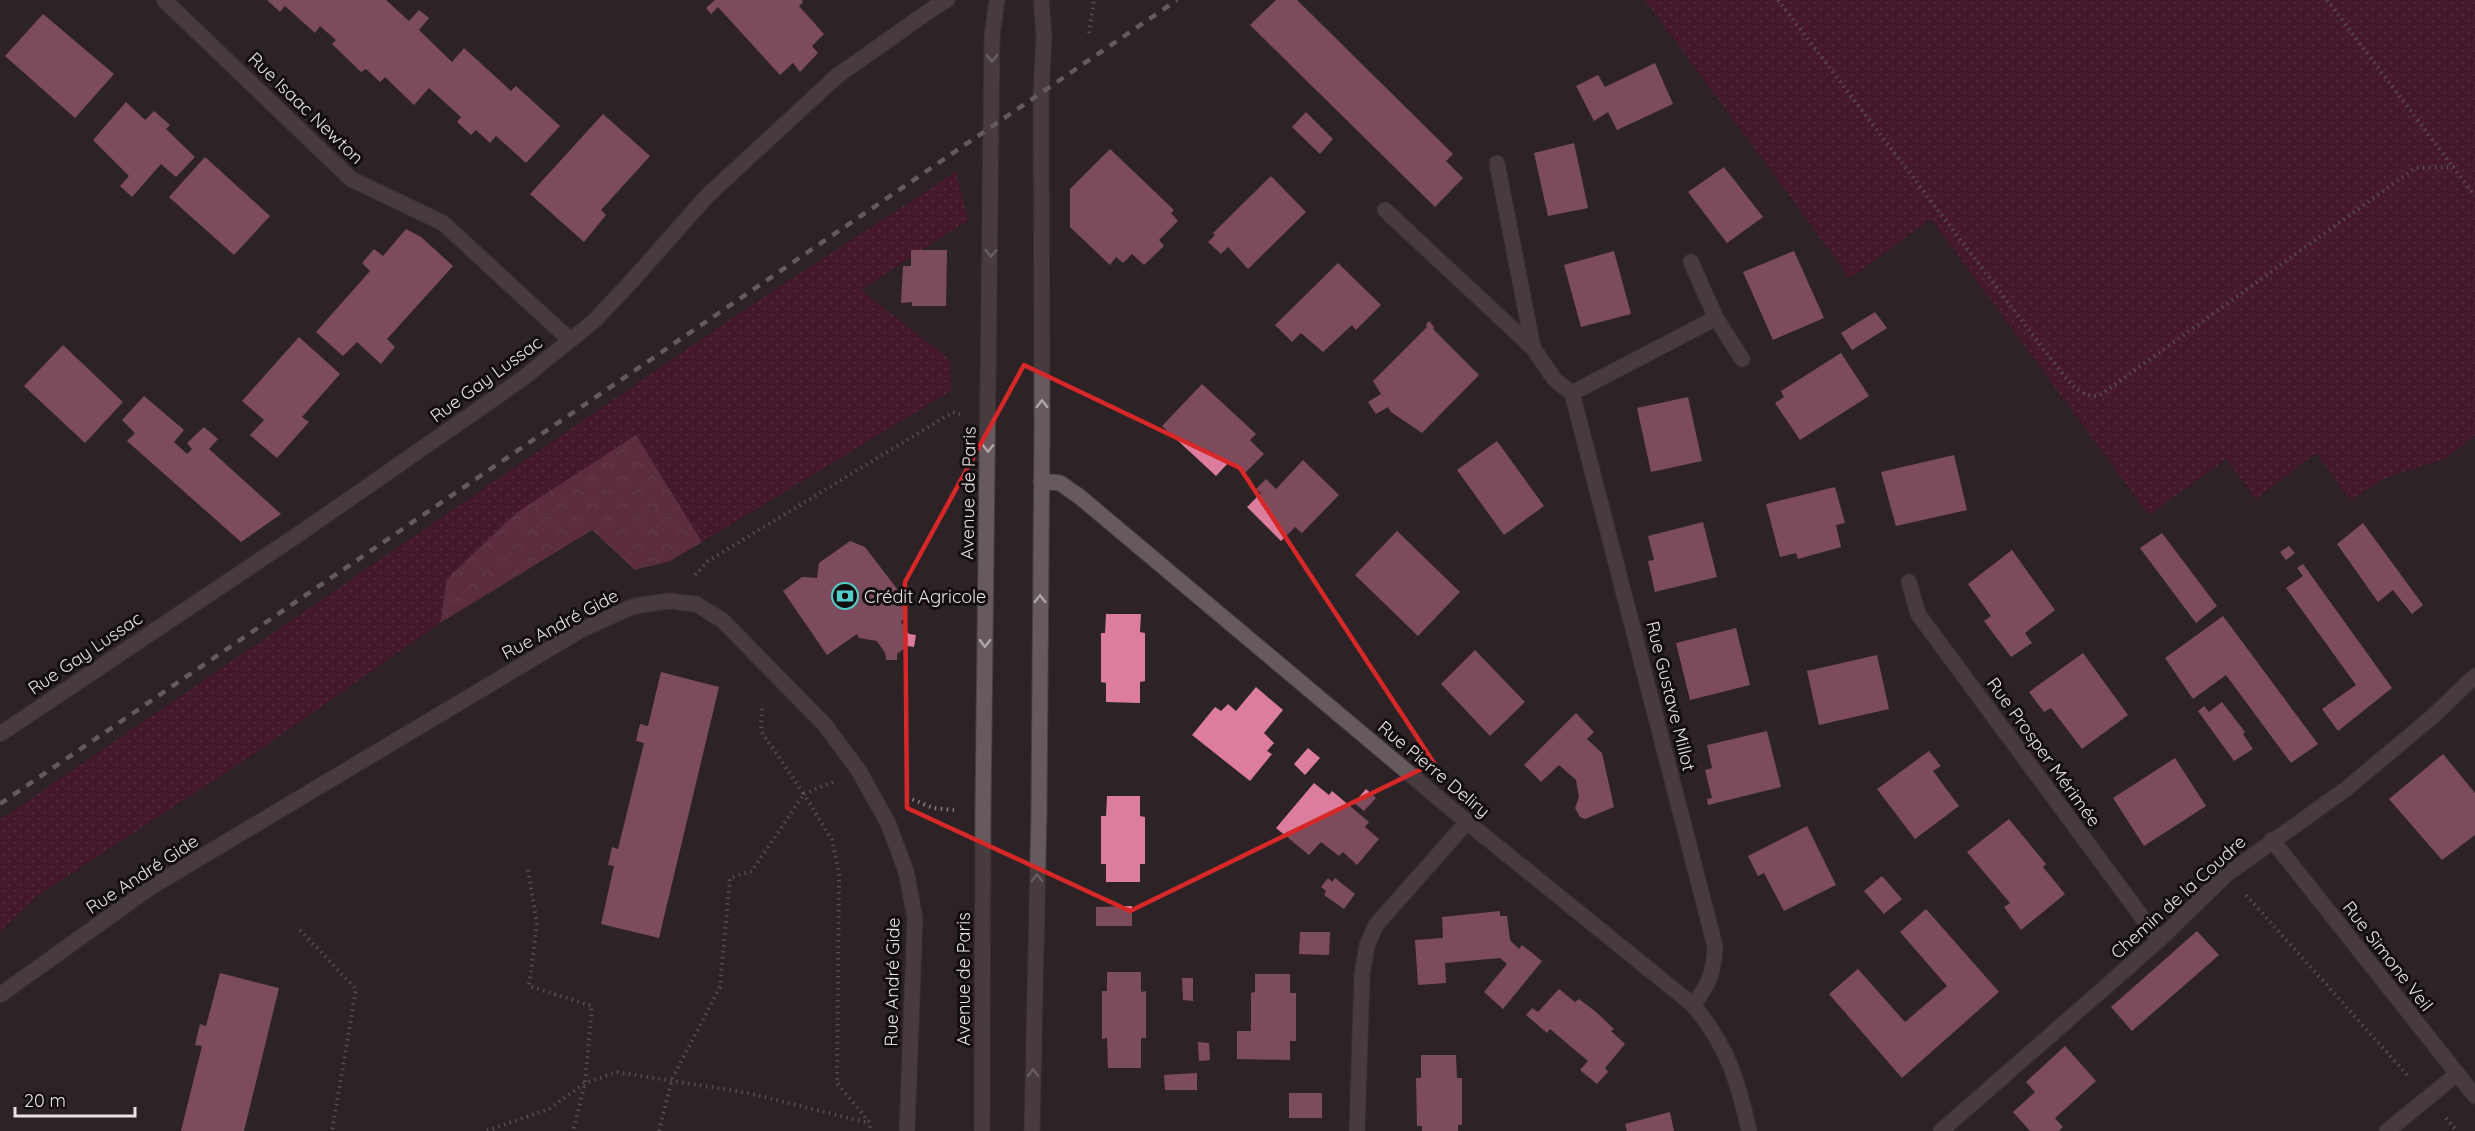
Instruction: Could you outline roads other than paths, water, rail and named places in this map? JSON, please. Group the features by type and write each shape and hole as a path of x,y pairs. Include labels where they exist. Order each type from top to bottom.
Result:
{"street":[{"name":"Rue Isaac Newton","path":"164,0 351,179 443,223 570,340"},
{"name":"Rue Gay Lussac","path":"0,734 423,450 522,380 594,321 630,284 707,196 837,76 947,0"},
{"name":"Avenue de Paris","path":"982,1131 983,812 992,37 997,0"},
{"path":"1032,1131 1039,812 1041,93 1044,35 1041,0"},
{"path":"1497,163 1533,348"},
{"path":"1385,210 1533,348 1555,381 1572,393 1716,318"},
{"path":"1691,262 1716,318 1742,359"},
{"name":"Rue Gustave Millot","path":"1572,393 1715,946 1709,984 1693,1005"},
{"name":"Rue Pierre Deliry","path":"1041,481 1060,483 1080,497 1467,822 1693,1005 1709,1024 1733,1069 1749,1131"},
{"name":"Rue Prosper Mérimée","path":"1909,582 1918,614 2159,940"},
{"name":"Rue André Gide","path":"0,995 151,887 581,630 634,606 669,601 696,604 722,620 825,725 859,771 888,823 906,871 915,918 907,1131"},
{"name":"Chemin de la Coudre","path":"1941,1131 2159,940 2227,874 2346,789 2432,717 2475,676"},
{"path":"1357,1131 1359,1009 1367,945 1376,925 1467,822"},
{"name":"Rue Simone Veil","path":"2272,840 2475,1096"},
{"path":"2387,1131 2457,1074"}],"railway":[{"path":"0,804 1177,0"}],"place":[{"name":"Crédit Agricole","path":"845,596"}]}
